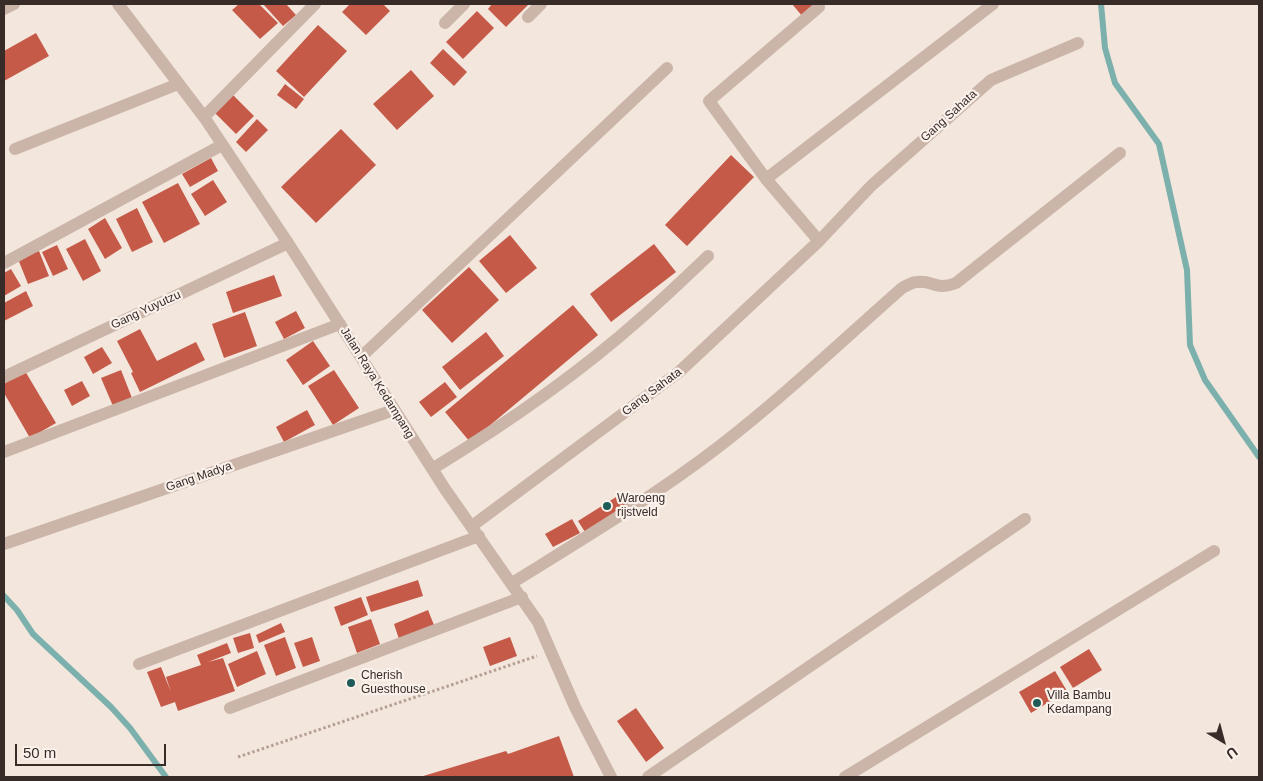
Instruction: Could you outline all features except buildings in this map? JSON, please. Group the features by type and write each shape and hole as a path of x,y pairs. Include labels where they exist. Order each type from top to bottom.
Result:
{"street":[{"path":"4,9 14,4"},
{"name":"Jalan Raya Kedampang","path":"118,4 204,118 288,243 432,469 538,622 575,707 612,777"},
{"path":"204,118 316,4"},
{"path":"445,23 464,4"},
{"path":"528,16 541,4"},
{"path":"766,178 993,4"},
{"path":"819,8 708,101 766,178 819,241"},
{"name":"Gang Sahata","path":"139,664 475,531 679,372 819,241 871,186 991,80 1078,43"},
{"path":"360,356 667,68"},
{"path":"15,149 178,84"},
{"path":"4,263 222,145"},
{"path":"512,583 603,528 721,445 771,404 902,288 916,281 938,287 947,287 956,283 1120,152"},
{"name":"Gang Yuyutzu","path":"4,377 288,243"},
{"path":"432,469 513,418 596,356 642,318 708,256"},
{"path":"4,452 340,324"},
{"name":"Gang Madya","path":"4,544 394,410"},
{"path":"648,777 1024,519"},
{"path":"846,777 1214,550"},
{"path":"230,708 522,597"}],"path":[{"path":"238,757 552,651"}],"waterway":[{"path":"1101,4 1105,48 1115,83 1159,144 1187,270 1190,345 1205,380 1259,457"},
{"path":"4,596 17,610 33,634 111,707 130,728 166,777"}],"place":[{"name":"Waroeng rijstveld","path":"607,506"},
{"name":"Cherish Guesthouse","path":"351,683"},
{"name":"Villa Bambu Kedampang","path":"1037,703"}]}
